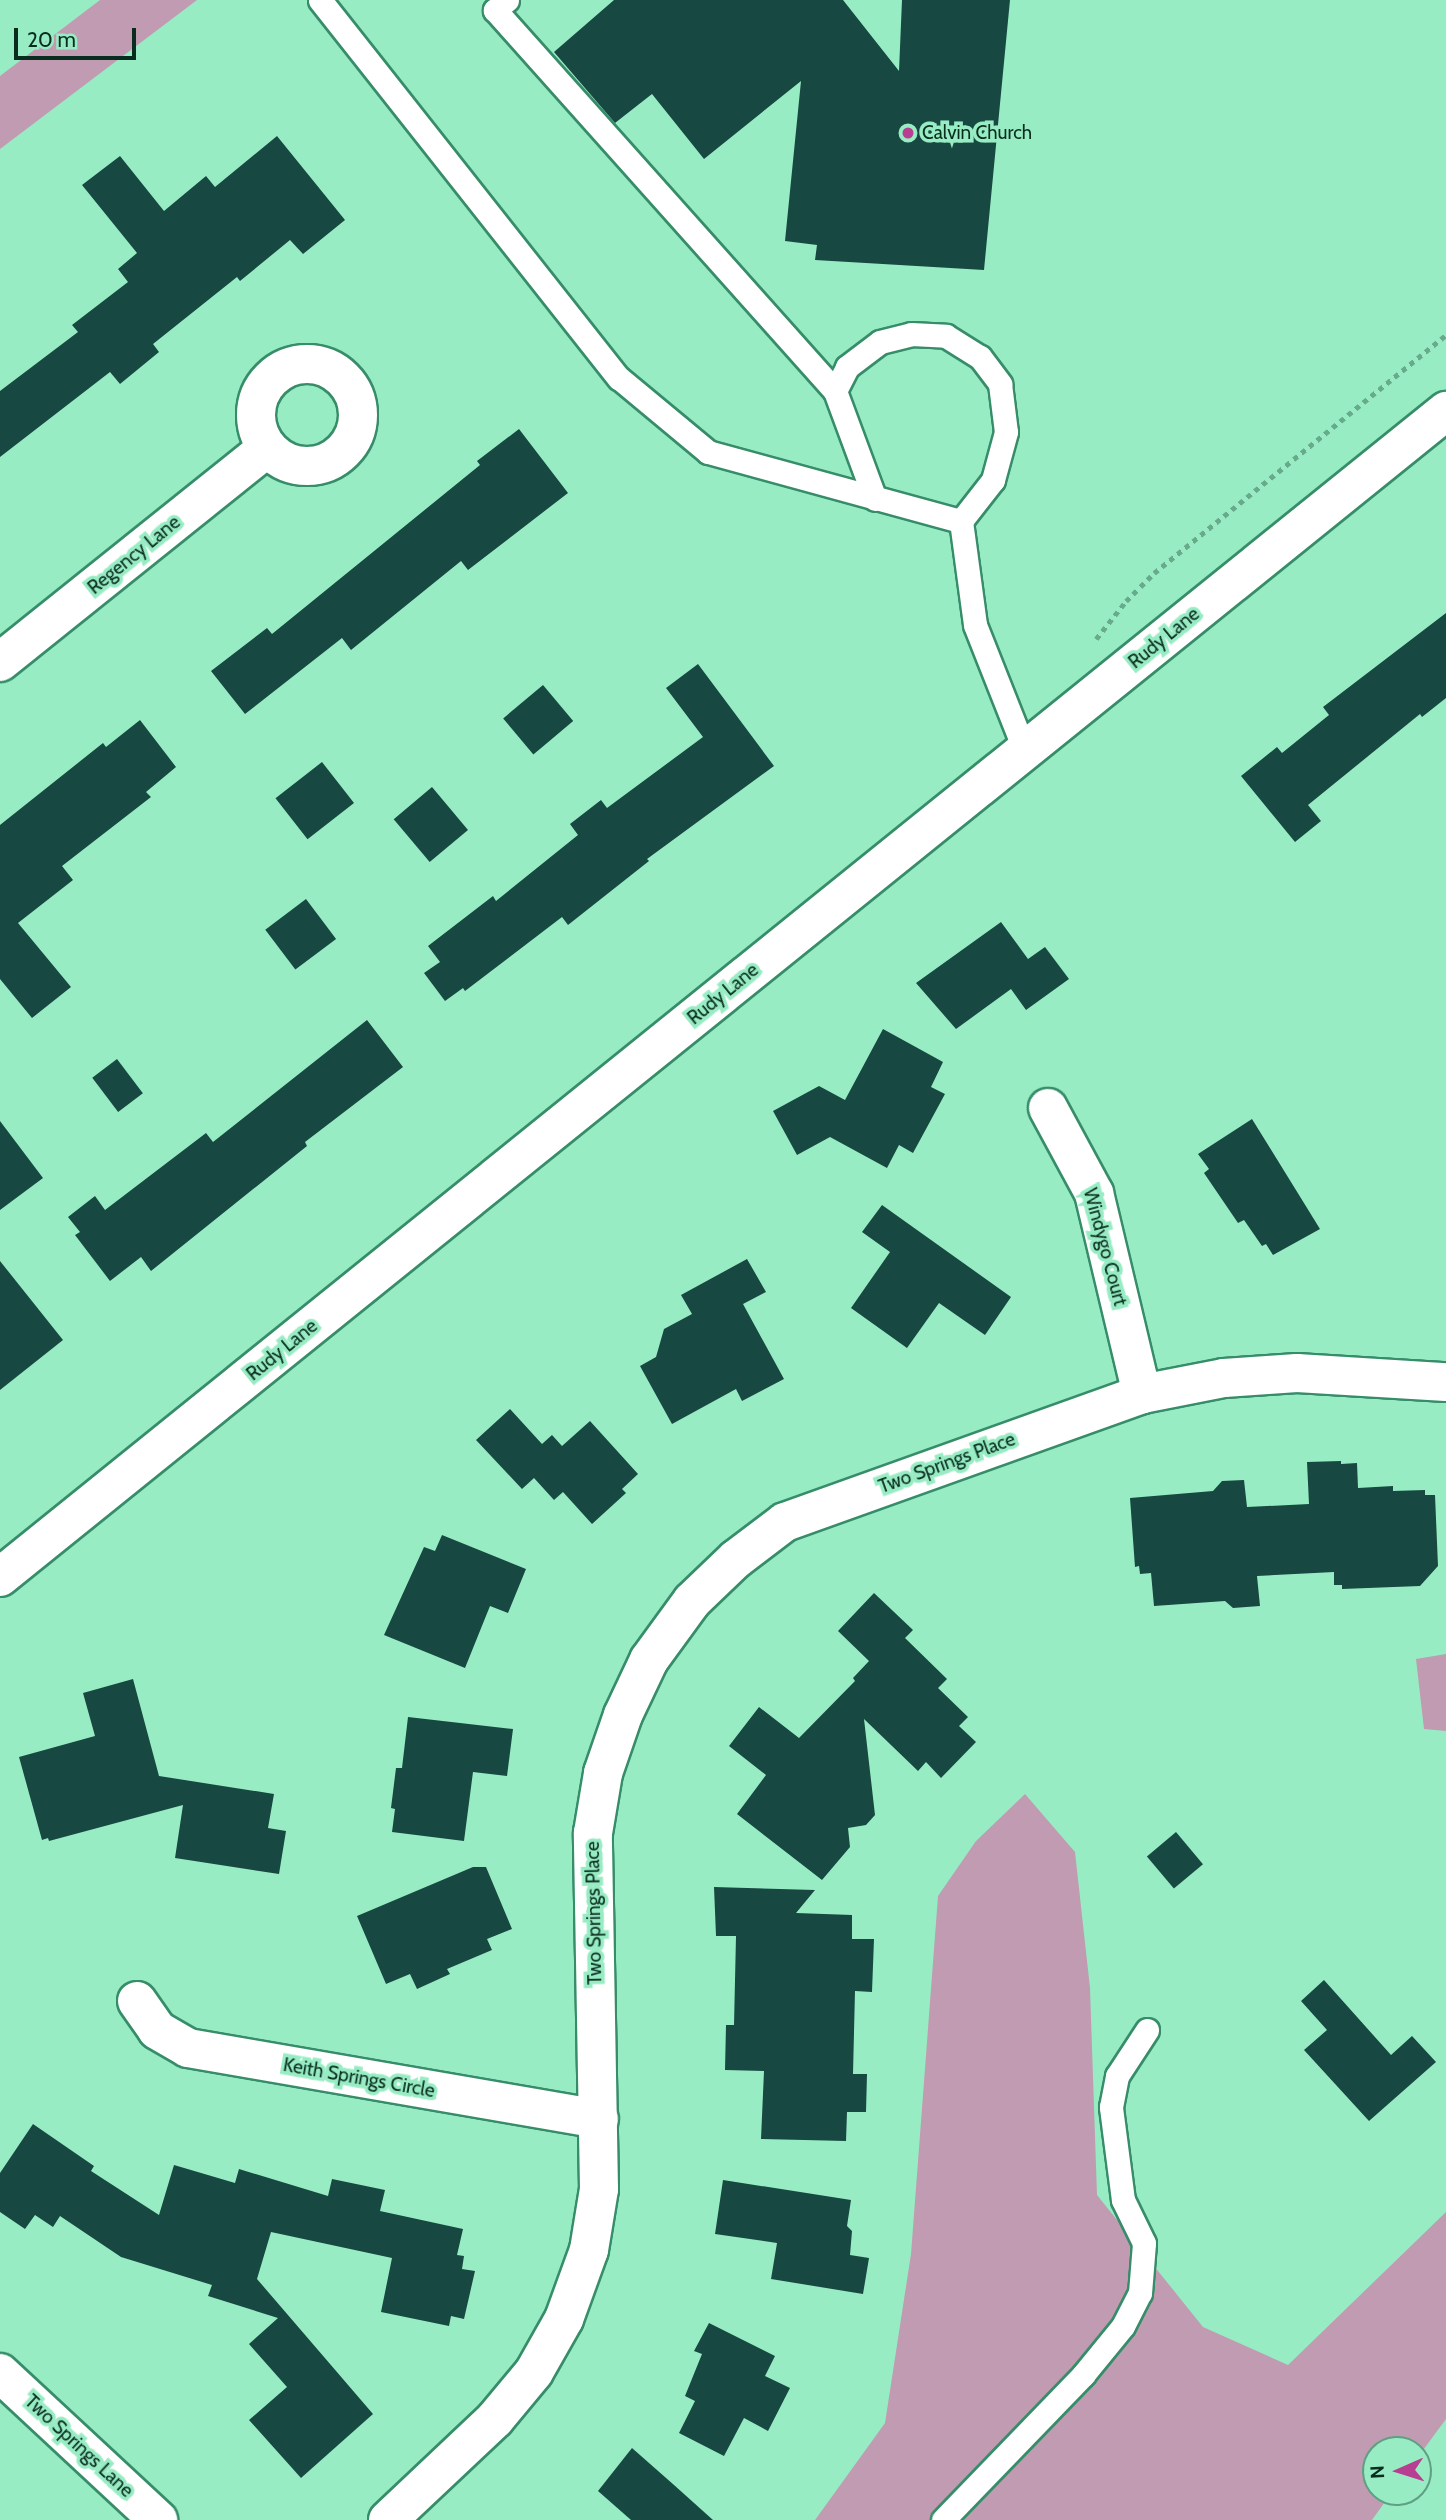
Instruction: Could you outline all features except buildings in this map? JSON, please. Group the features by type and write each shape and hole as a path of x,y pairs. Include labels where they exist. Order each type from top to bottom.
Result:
{"street":[{"name":"Rudy Lane","path":"0,1577 1446,411"},
{"name":"Regency Lane","path":"0,662 267,448"},
{"name":"Windygo Court","path":"1048,1108 1094,1193 1142,1394"},
{"name":"Two Springs Place","path":"388,2520 495,2419 534,2372 564,2319 589,2250 598,2189 599,2119 592,1859 603,1773 622,1715 649,1660 692,1601 736,1559 785,1522 1142,1394 1224,1378 1297,1373 1446,1382"},
{"name":"Keith Springs Circle","path":"137,2001 157,2030 188,2048 599,2119"},
{"name":"Two Springs Lane","path":"0,2373 158,2520"}],"lane":[{"path":"320,0 619,378 708,452 961,521"},
{"path":"495,3 835,391 875,499"},
{"path":"835,391 847,367 880,342 911,334 946,336 980,357 1000,384 1006,432 993,480 961,521 975,625 1025,751"},
{"path":"943,2520 1083,2375 1123,2326 1140,2293 1144,2242 1123,2200 1111,2108 1117,2076 1147,2030"}],"shaded area":[{"path":"100,0 197,0 0,149 0,76"},
{"path":"1446,1654 1446,1731 1424,1729 1416,1659"},
{"path":"1025,1794 1075,1852 1090,1988 1097,2195 1203,2327 1288,2365 1446,2212 1446,2419 1432,2438 1362,2436 1362,2506 1382,2506 1372,2520 815,2520 885,2423 911,2254 938,1896 976,1841"}],"place":[{"name":"Calvin Church","path":"908,133"}]}
